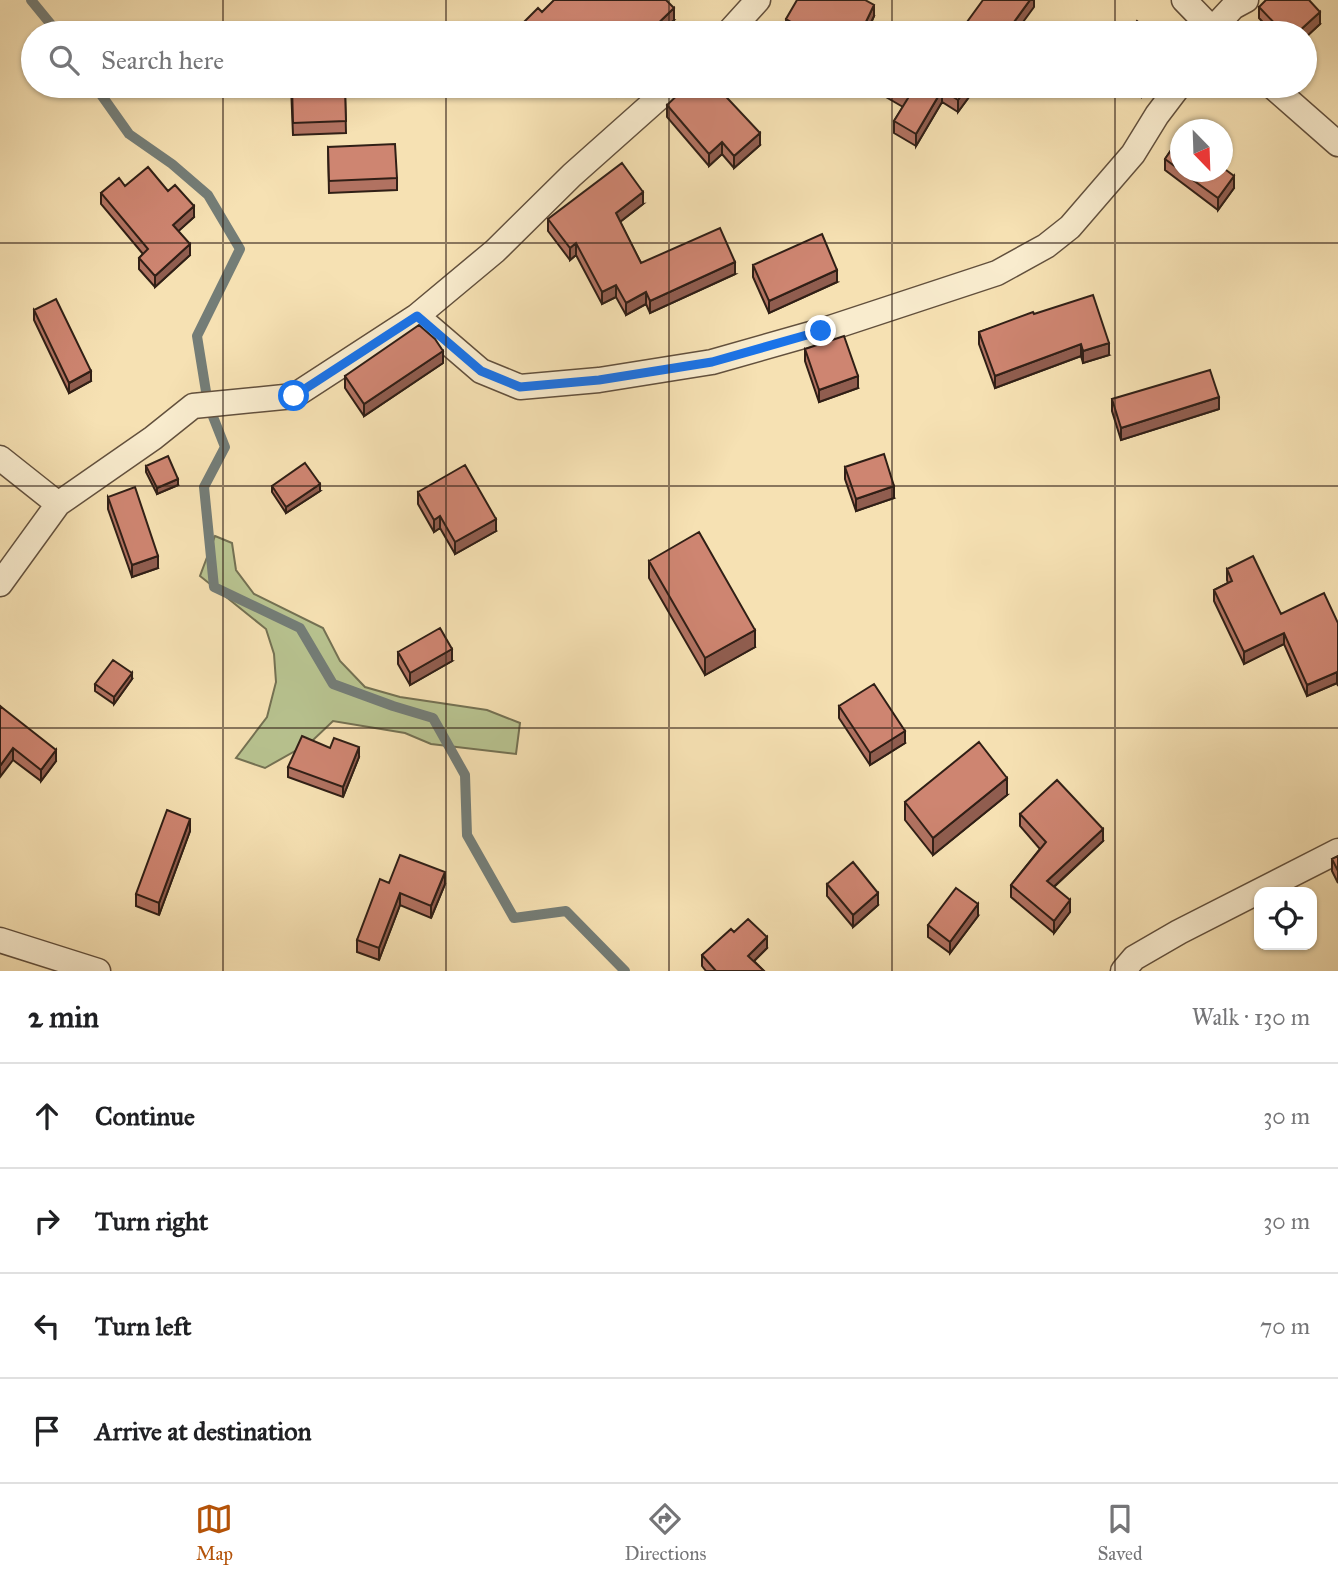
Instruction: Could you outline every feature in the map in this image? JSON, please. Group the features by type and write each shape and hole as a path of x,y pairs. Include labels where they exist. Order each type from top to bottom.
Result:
{"street":[{"path":"739,21 758,0"},
{"path":"1184,0 1202,21"},
{"path":"1221,21 1233,7 1245,0"},
{"path":"0,584 58,504 153,438 193,406 294,396 417,316 495,251 555,191 659,98"},
{"path":"417,316 481,371 520,387 599,380 712,362 821,331 997,273 1046,246 1070,227 1133,154 1170,98"},
{"path":"1286,98 1338,144"},
{"path":"0,458 58,504"},
{"path":"1123,971 1134,958 1179,932 1338,851"},
{"path":"0,940 98,971"}],"green space":[{"path":"215,536 232,543 236,570 254,594 323,628 340,661 365,687 400,697 487,710 520,723 516,754 431,744 405,733 333,721 311,742 265,768 236,758 267,717 276,682 274,654 266,629 200,576"}],"building":[{"path":"554,0 666,0 674,8 660,21 525,21 538,8 542,12"},
{"path":"797,0 865,0 874,5 866,21 786,19"},
{"path":"983,0 1030,0 1015,21 968,21"},
{"path":"1266,0 1309,0 1320,12 1310,21 1272,21 1259,7"},
{"path":"292,98 345,98 346,121 293,123"},
{"path":"674,98 727,98 760,133 734,156 722,142 709,154 667,105"},
{"path":"908,98 937,98 916,134 894,121"},
{"path":"395,144 397,178 329,181 328,147"},
{"path":"622,163 643,192 616,213 641,263 720,228 735,262 650,301 646,292 626,303 616,285 602,292 576,243 570,248 548,219"},
{"path":"148,167 168,191 175,185 194,206 173,225 190,244 155,276 139,258 148,249 101,193 119,178 125,186"},
{"path":"1196,182 1230,182 1218,198"},
{"path":"822,234 837,270 769,301 753,265"},
{"path":"1093,295 1109,343 1083,351 1081,344 995,376 979,332 1033,312 1034,314"},
{"path":"56,299 91,371 69,383 34,310"},
{"path":"419,325 435,339 443,351 364,404 345,376"},
{"path":"844,336 858,376 819,390 805,349"},
{"path":"1210,370 1219,397 1121,428 1112,399"},
{"path":"884,454 894,486 856,499 845,467"},
{"path":"168,456 178,479 157,488 146,466"},
{"path":"305,463 320,484 286,507 272,486"},
{"path":"465,465 496,519 455,542 440,516 434,520 418,492"},
{"path":"135,487 158,556 132,565 108,497"},
{"path":"699,532 755,630 705,658 649,561"},
{"path":"1253,556 1281,614 1324,593 1338,623 1338,674 1337,672 1307,685 1284,633 1244,652 1214,590 1232,581 1227,569"},
{"path":"440,628 452,649 410,673 398,652"},
{"path":"113,660 132,673 114,697 95,684"},
{"path":"874,684 905,731 870,753 839,706"},
{"path":"0,706 56,750 41,770 13,748 0,766"},
{"path":"302,736 330,748 334,738 359,747 343,787 288,767"},
{"path":"979,742 1007,778 933,838 905,802"},
{"path":"1057,780 1103,829 1047,881 1070,900 1054,921 1011,885 1046,842 1020,814"},
{"path":"167,810 190,819 159,903 136,894"},
{"path":"400,855 445,872 431,906 400,893 379,948 357,940 380,879 389,883"},
{"path":"1338,856 1338,871 1332,859"},
{"path":"853,862 878,893 853,915 827,884"},
{"path":"956,888 978,904 950,942 928,925"},
{"path":"748,919 767,937 748,956 764,971 716,971 702,955 731,929 734,932"}],"waterway":[{"path":"31,0 48,21"},
{"path":"104,98 129,134 172,164 208,195 240,249 197,336 208,404 225,447 204,487 214,587 300,628 333,684 433,718 465,775 467,835 514,918 566,911 625,971"}],"route":[{"path":"294,396 417,316 481,371 520,387 599,380 712,362 821,331"}]}
